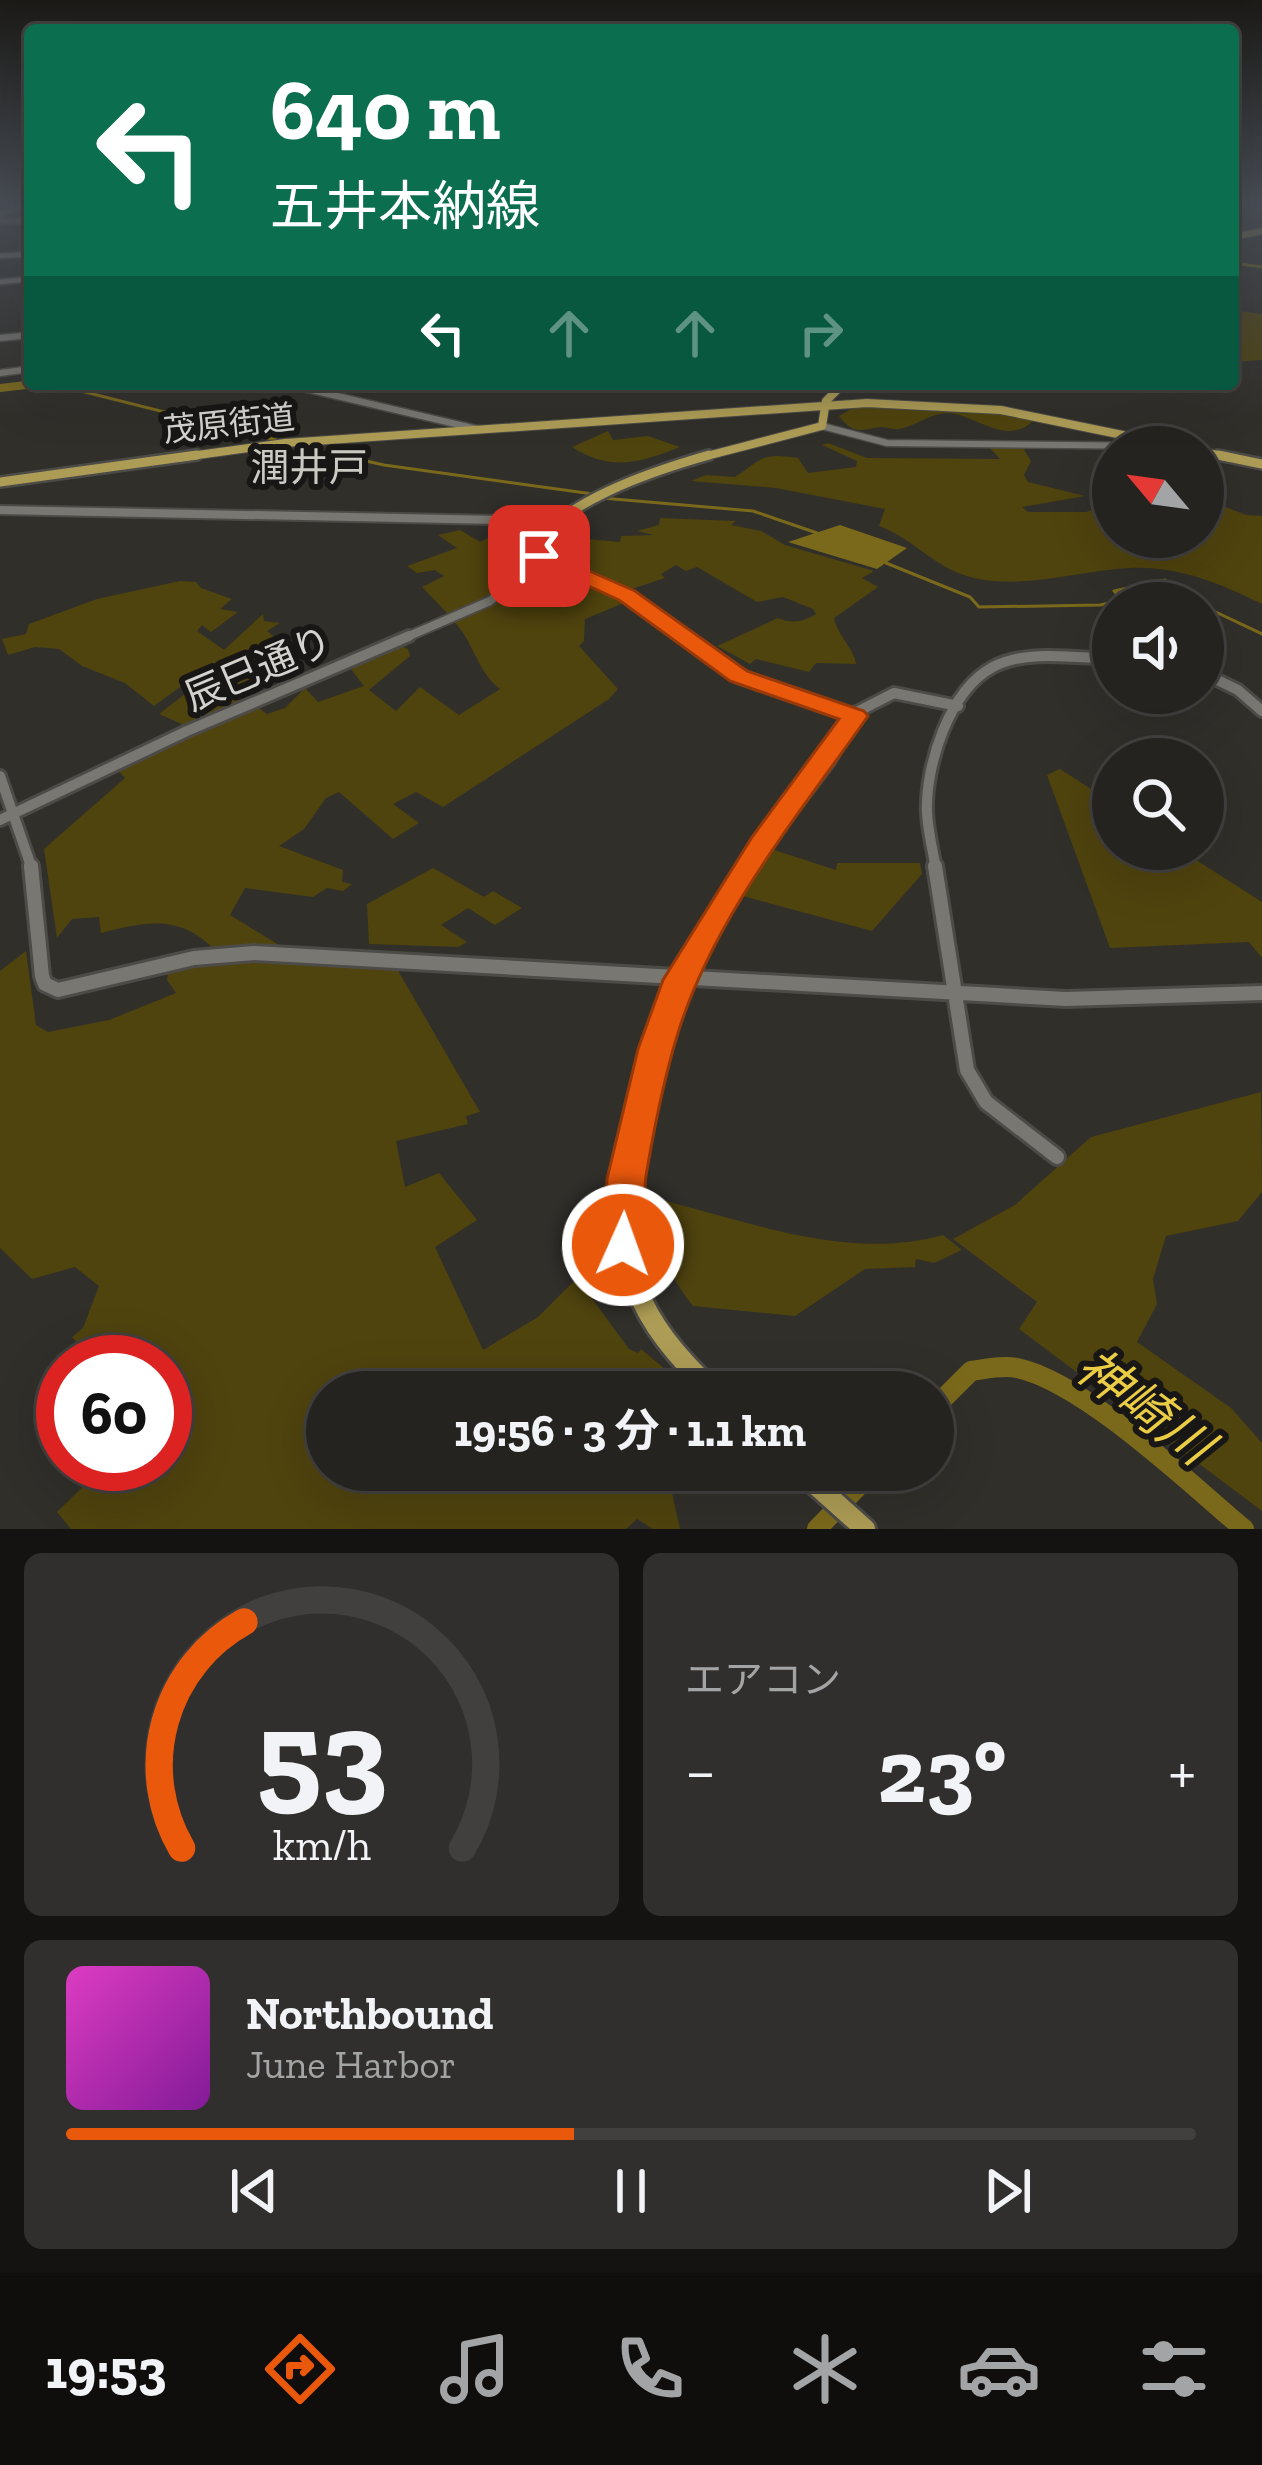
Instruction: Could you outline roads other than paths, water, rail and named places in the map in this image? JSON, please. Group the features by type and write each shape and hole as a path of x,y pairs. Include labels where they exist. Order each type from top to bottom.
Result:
{"main road":[{"path":"520,553 549,521 654,474 822,426 824,406 838,390"},
{"name":"茂原街道","path":"0,482 226,449 897,402 976,407 1092,430"},
{"path":"1224,456 1262,464"},
{"path":"520,553 546,557 627,596 738,676 854,714 852,725 763,844 680,980 656,1049 626,1179 623,1245 632,1283 648,1319 695,1371"},
{"path":"822,1491 865,1529"}],"street":[{"path":"311,390 477,429"},
{"path":"822,426 887,443 1092,446"},
{"path":"0,510 549,521"},
{"name":"辰巳通り","path":"0,820 152,747 490,601 507,587 520,553"},
{"path":"1057,1157 977,1092 964,1058 927,813 930,773 958,706 975,680 1005,662 1036,657 1092,658"},
{"path":"1224,683 1262,711"},
{"path":"854,714 862,713 882,693 895,691 958,706"},
{"path":"0,776 30,853 42,976 45,984 58,990 194,958 254,952 955,993 1179,999 1262,993"},
{"path":"0,795 16,812"}],"waterway":[{"path":"0,388 24,385"},
{"path":"77,390 280,441"},
{"path":"295,445 384,465 593,494"},
{"path":"602,498 753,511 817,533"},
{"path":"886,563 970,597 979,607 1100,605 1123,600 1114,591 1165,580"},
{"path":"1224,616 1262,634"},
{"path":"954,1388 971,1371 994,1368 1012,1367 1044,1377 1104,1413 1244,1529"},
{"name":"神崎川","path":"817,1529 854,1491"}],"district":[{"name":"潤井戸","path":"309,467"}]}
